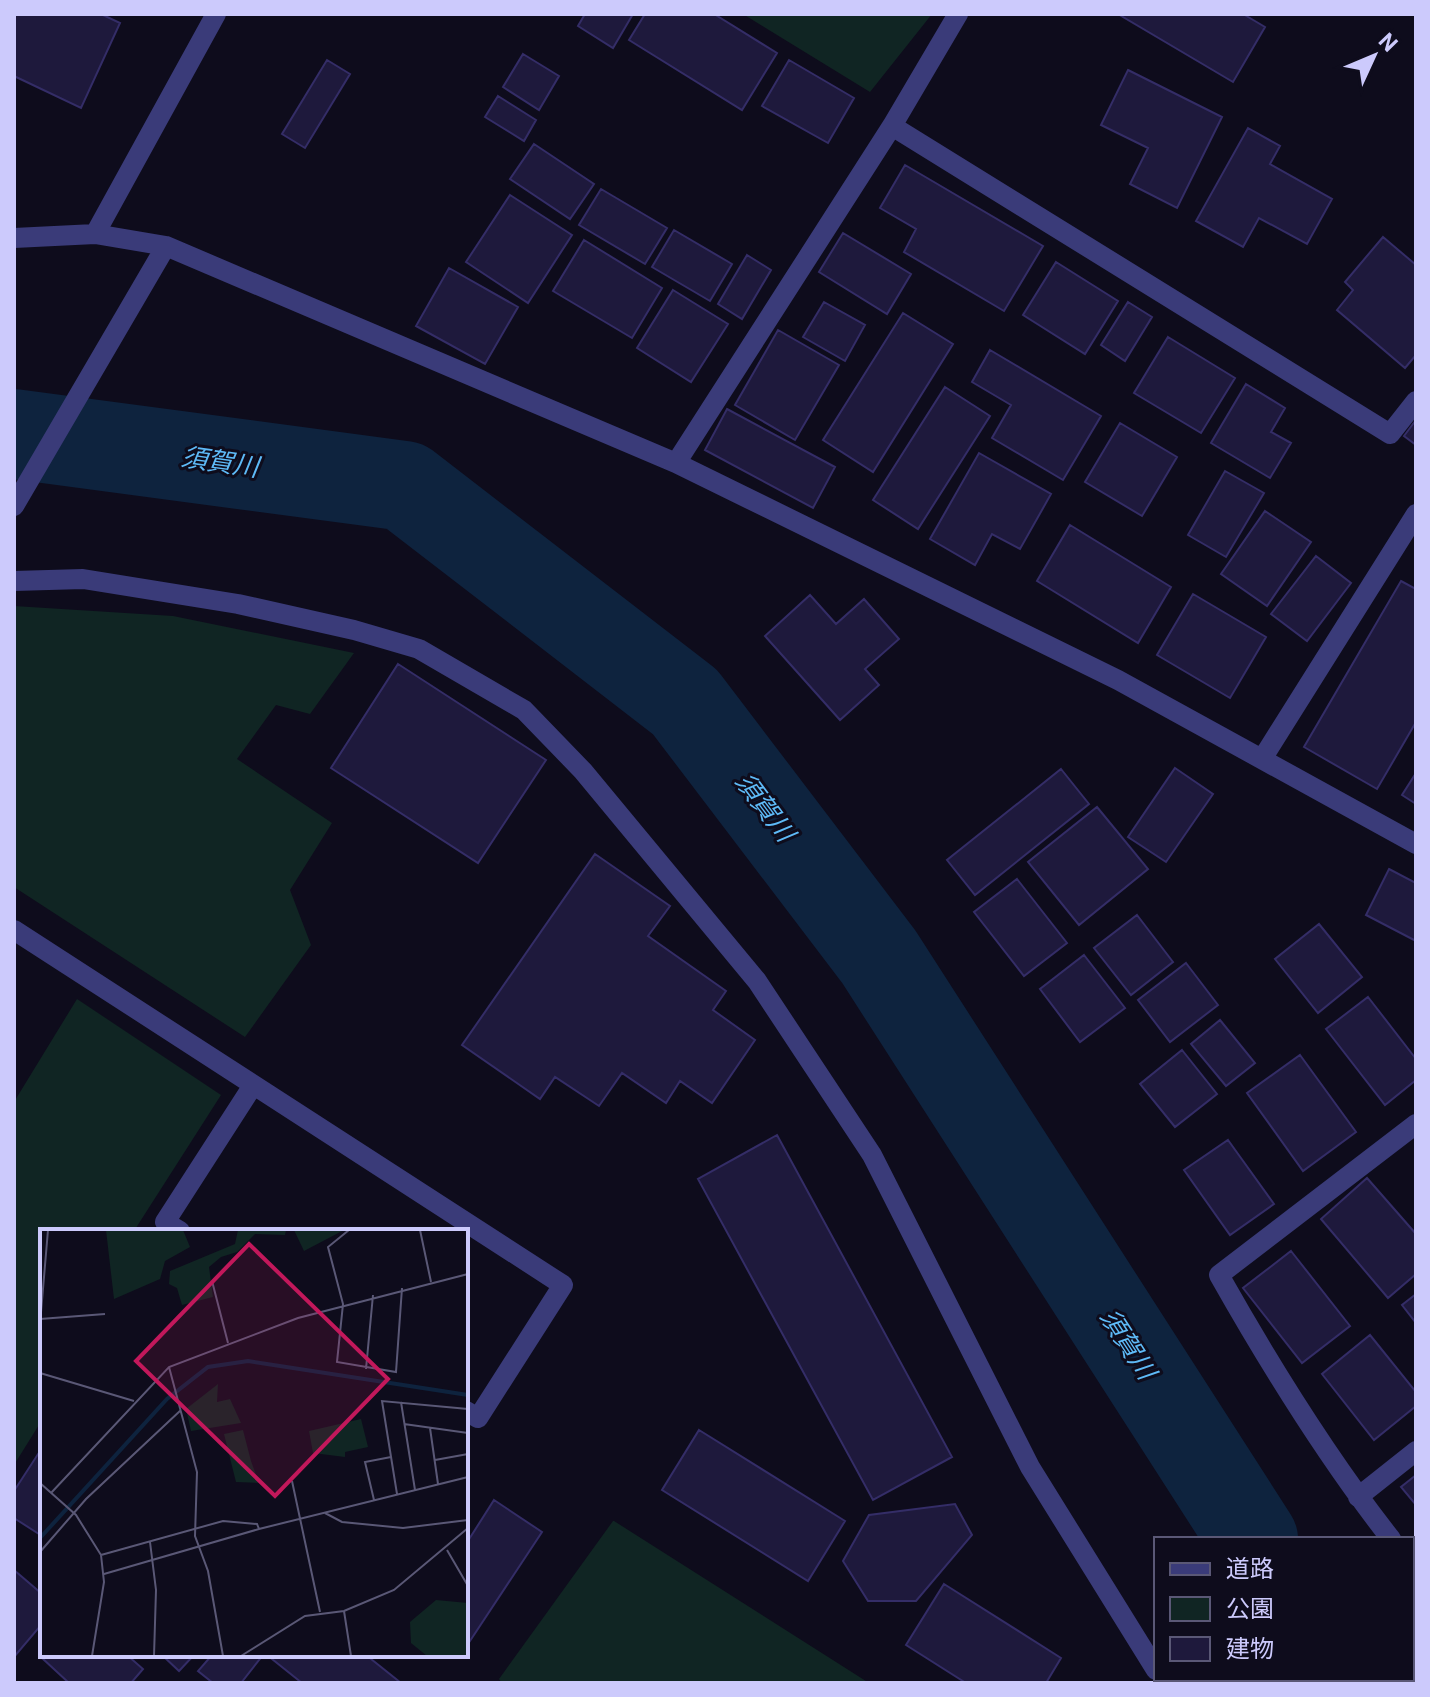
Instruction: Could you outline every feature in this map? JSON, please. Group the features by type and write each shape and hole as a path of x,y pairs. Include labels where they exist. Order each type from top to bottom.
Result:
{"street":[{"path":"95,234 216,14"},
{"path":"676,463 892,126 958,14"},
{"path":"892,126 1390,434 1416,401"},
{"path":"14,238 95,234 166,246 676,463 1118,680 1416,844"},
{"path":"14,506 166,246"},
{"path":"1262,759 1416,514"},
{"path":"14,581 83,579 238,604 354,630 419,649 524,710 583,771 757,981 872,1155 1030,1467 1154,1667"},
{"path":"14,930 252,1087 563,1285 478,1418 468,1412"},
{"path":"177,1229 165,1222 252,1087"},
{"path":"1389,1537 1358,1497 1271,1368 1219,1275 1416,1124"},
{"path":"1358,1497 1416,1451"}],"green space":[{"path":"743,14 932,14 870,92"},
{"path":"14,606 173,616 354,653 310,714 276,705 237,759 332,823 290,890 311,945 245,1037 14,887"},
{"path":"77,999 221,1095 135,1229 40,1229 40,1423 14,1465 14,1102"},
{"path":"613,1521 869,1683 502,1683 499,1679"}],"building":[{"path":"14,14 101,14 120,23 81,108 14,76"},
{"path":"585,14 633,14 613,48 578,26"},
{"path":"645,14 714,14 777,53 742,110 629,40"},
{"path":"1118,14 1243,14 1265,27 1233,82"},
{"path":"523,54 559,76 539,110 503,87"},
{"path":"327,60 350,74 305,148 282,134"},
{"path":"789,60 854,98 828,143 762,106"},
{"path":"1128,70 1222,117 1177,208 1130,184 1148,148 1101,125"},
{"path":"498,96 536,120 524,141 485,117"},
{"path":"1248,128 1280,146 1270,164 1332,199 1307,244 1259,218 1243,247 1196,221"},
{"path":"534,144 594,184 570,219 510,179"},
{"path":"905,165 1043,246 1004,311 904,252 916,229 880,208"},
{"path":"601,189 667,228 645,264 579,225"},
{"path":"510,195 572,235 528,303 466,262"},
{"path":"674,230 732,264 710,301 652,267"},
{"path":"843,233 911,274 887,314 819,272"},
{"path":"1383,237 1416,265 1416,355 1405,368 1337,310 1353,290 1345,282"},
{"path":"584,240 662,288 632,338 553,291"},
{"path":"747,255 771,270 742,319 718,304"},
{"path":"1056,262 1118,301 1085,354 1023,315"},
{"path":"449,268 518,307 485,364 416,326"},
{"path":"673,290 728,324 691,382 637,348"},
{"path":"824,302 865,325 845,361 803,337"},
{"path":"1128,302 1152,317 1125,361 1101,345"},
{"path":"903,313 953,344 873,472 823,440"},
{"path":"778,330 839,365 795,440 735,405"},
{"path":"1168,337 1235,378 1201,433 1134,393"},
{"path":"990,350 1101,416 1063,480 992,438 1011,405 972,382"},
{"path":"1246,384 1285,408 1271,432 1291,443 1270,478 1211,443"},
{"path":"945,387 990,416 918,529 873,500"},
{"path":"727,409 835,467 813,508 705,450"},
{"path":"1416,420 1416,445 1404,436"},
{"path":"1120,423 1177,457 1142,516 1085,482"},
{"path":"979,453 1051,494 1020,549 992,534 975,565 930,539"},
{"path":"1225,471 1264,493 1226,557 1188,535"},
{"path":"1265,511 1311,542 1267,606 1221,574"},
{"path":"1070,525 1171,587 1138,643 1037,581"},
{"path":"1316,556 1351,583 1307,641 1271,614"},
{"path":"1401,581 1416,589 1416,722 1377,789 1304,747"},
{"path":"1193,594 1266,637 1230,698 1157,655"},
{"path":"810,595 836,624 864,599 899,639 865,669 879,685 840,720 765,636"},
{"path":"398,664 546,760 478,863 331,768"},
{"path":"1175,768 1213,794 1166,862 1128,837"},
{"path":"1061,769 1089,804 975,895 947,860"},
{"path":"1416,773 1416,804 1402,795"},
{"path":"1097,807 1148,869 1079,925 1028,862"},
{"path":"595,854 670,906 648,936 726,991 713,1010 755,1040 712,1103 680,1081 666,1103 622,1073 599,1106 555,1077 540,1099 462,1045"},
{"path":"1389,869 1416,883 1416,941 1366,915"},
{"path":"1017,879 1067,943 1024,976 974,912"},
{"path":"1137,915 1173,962 1131,995 1094,948"},
{"path":"1319,924 1362,977 1318,1013 1275,959"},
{"path":"1084,955 1125,1008 1080,1042 1040,989"},
{"path":"1186,963 1218,1005 1170,1042 1138,1000"},
{"path":"1368,997 1416,1059 1416,1080 1385,1105 1326,1029"},
{"path":"1220,1020 1255,1063 1226,1086 1191,1044"},
{"path":"1182,1050 1217,1094 1175,1127 1140,1084"},
{"path":"1300,1055 1356,1132 1303,1171 1247,1093"},
{"path":"777,1135 952,1457 873,1500 698,1179"},
{"path":"1228,1140 1274,1204 1230,1235 1184,1170"},
{"path":"1367,1178 1416,1234 1416,1274 1388,1298 1321,1219"},
{"path":"1291,1251 1350,1326 1302,1363 1243,1288"},
{"path":"1416,1294 1416,1323 1402,1305"},
{"path":"1370,1335 1416,1392 1416,1406 1374,1440 1322,1374"},
{"path":"699,1430 845,1521 808,1581 662,1490"},
{"path":"40,1451 40,1535 14,1518 14,1491"},
{"path":"1416,1475 1416,1505 1401,1487"},
{"path":"494,1500 542,1532 468,1644 468,1541"},
{"path":"955,1504 972,1535 916,1601 868,1601 843,1561 869,1515"},
{"path":"14,1570 40,1592 40,1626 14,1657"},
{"path":"944,1584 1061,1658 1046,1683 966,1683 906,1645"},
{"path":"129,1657 143,1669 131,1683 69,1683 42,1658"},
{"path":"164,1657 192,1657 179,1671"},
{"path":"210,1657 261,1657 241,1683 213,1683 198,1671"},
{"path":"270,1657 368,1657 401,1683 302,1683"}],"waterway":[{"name":"須賀川","path":"14,434 405,486 685,702 879,957 1252,1537"}]}
